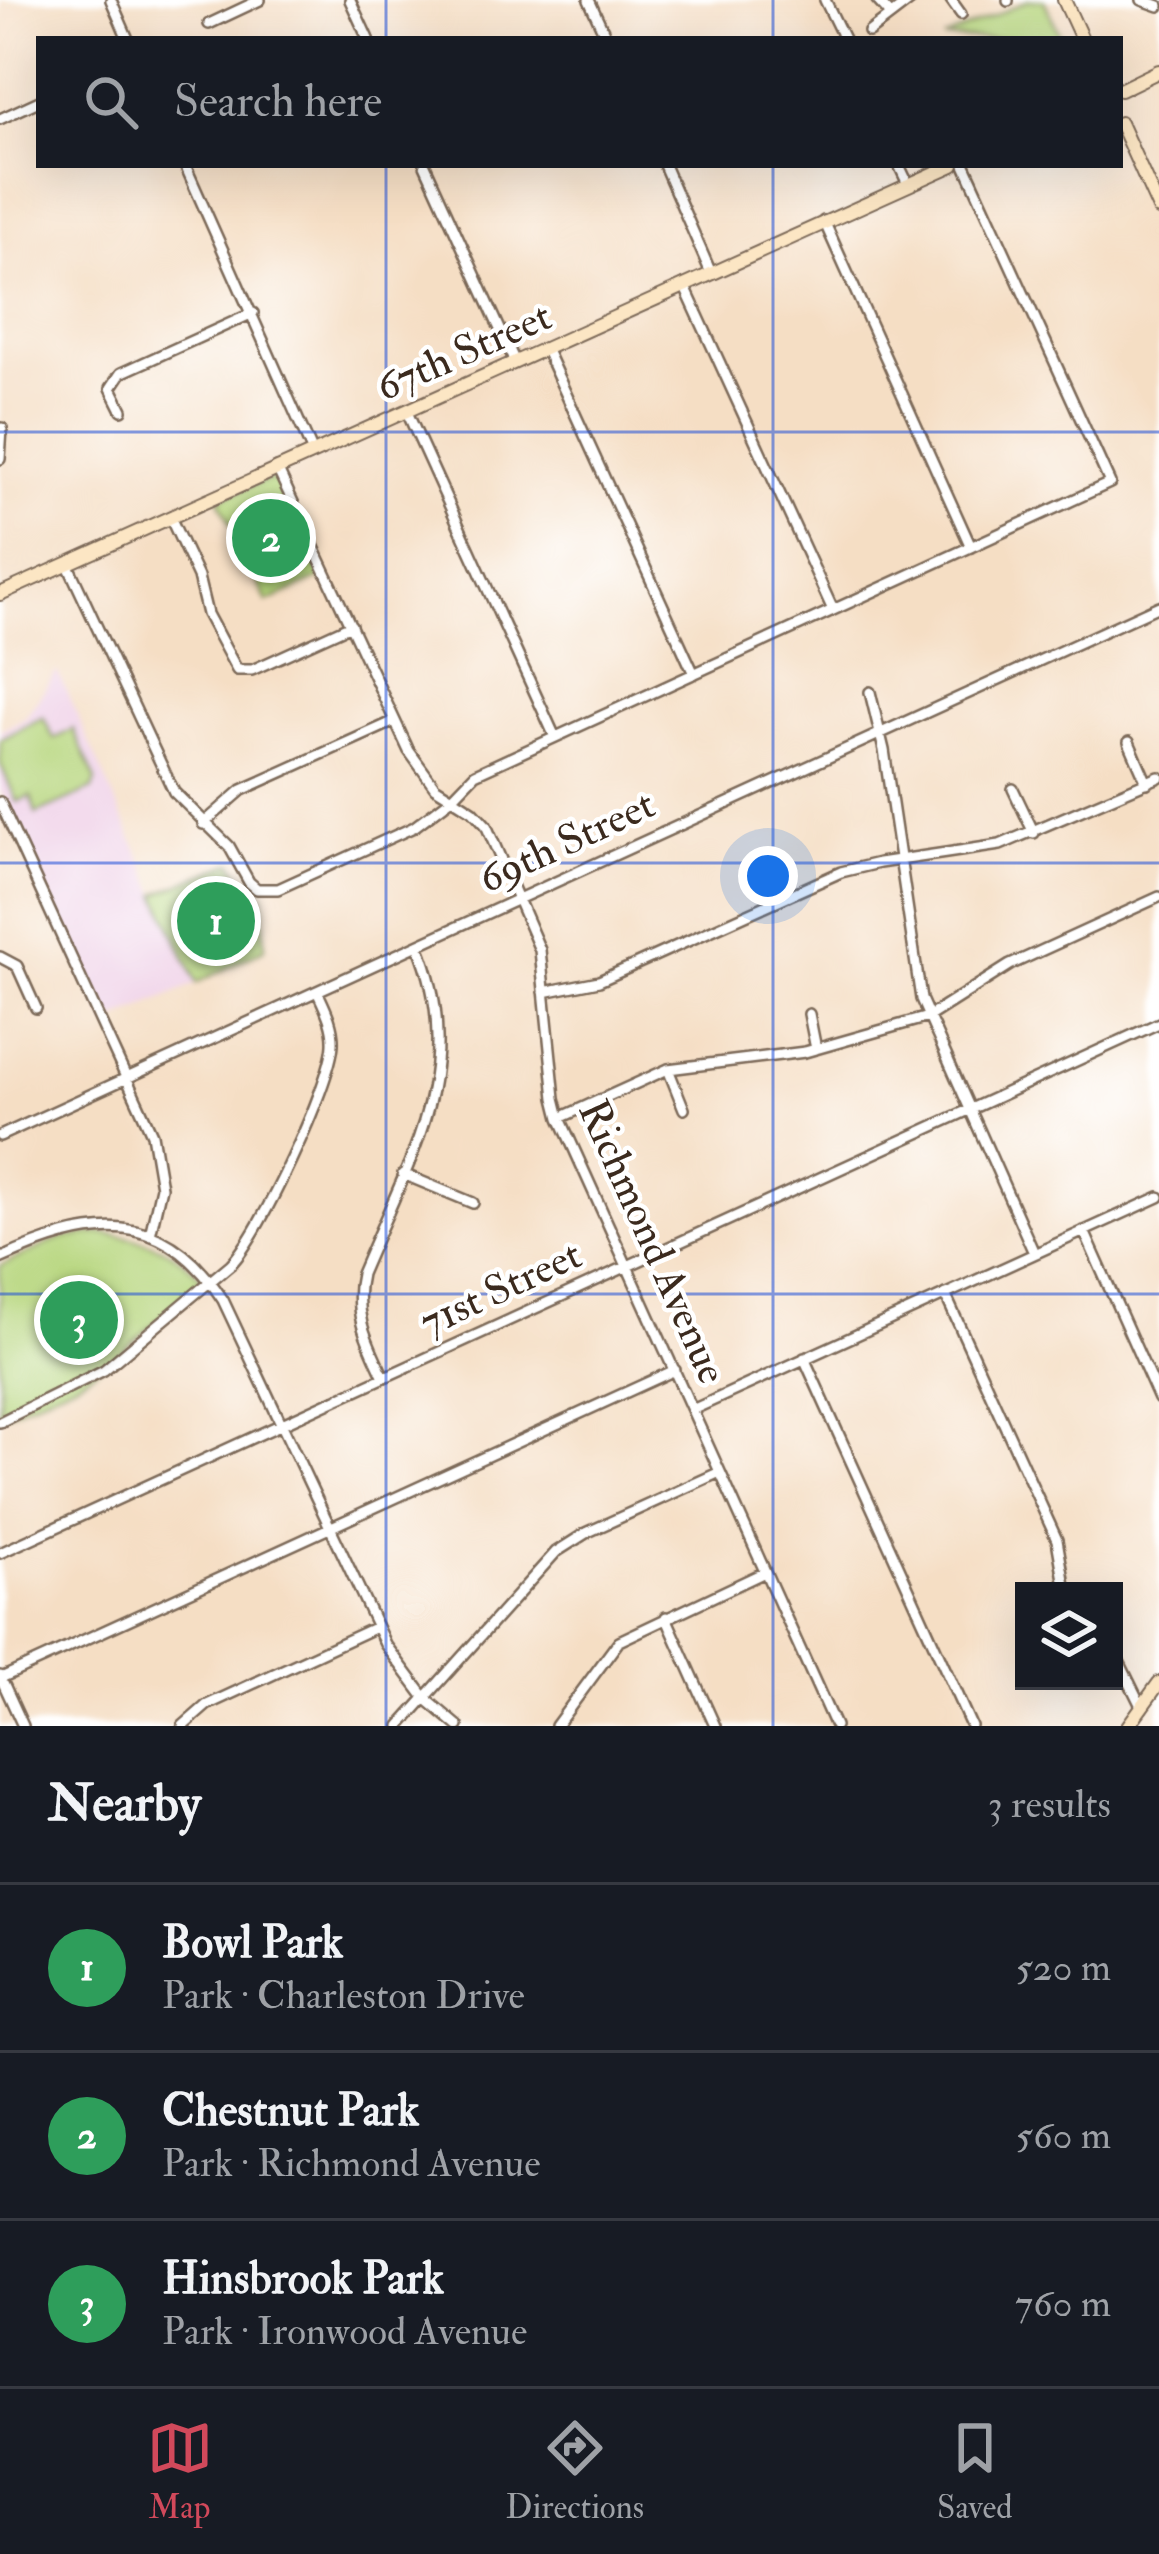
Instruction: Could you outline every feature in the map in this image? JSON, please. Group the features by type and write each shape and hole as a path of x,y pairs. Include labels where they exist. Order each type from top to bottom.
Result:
{"street":[{"path":"111,0 127,36"},
{"path":"209,24 260,0"},
{"path":"350,0 367,36"},
{"path":"589,0 606,36"},
{"path":"825,0 843,36"},
{"path":"877,0 890,14"},
{"path":"869,32 911,0"},
{"path":"951,0 961,14"},
{"path":"1064,0 1081,36"},
{"path":"1142,0 1159,6"},
{"path":"1123,89 1159,71"},
{"path":"0,119 36,102"},
{"path":"1123,130 1159,209"},
{"path":"186,168 313,453"},
{"path":"426,168 515,362"},
{"path":"665,168 711,273"},
{"path":"900,168 908,184"},
{"name":"67th Street","path":"0,594 946,168"},
{"path":"67,563 169,783 203,824 229,846 257,889 278,889 406,831 451,799 475,774 1110,483 966,168"},
{"path":"824,221 971,547"},
{"path":"684,285 832,610"},
{"path":"122,410 111,388 121,373 253,314"},
{"path":"545,348 694,674"},
{"path":"407,412 555,737"},
{"path":"0,459 2,428"},
{"name":"Richmond Avenue","path":"277,468 417,765 485,825 519,898 540,950 560,1118 836,1726"},
{"path":"170,517 198,577 207,614 237,670 252,670 350,625"},
{"name":"69th Street","path":"0,1136 1159,606"},
{"path":"869,692 881,733 914,968 928,1017 1034,1253"},
{"path":"203,824 242,790 394,721"},
{"path":"1129,742 1147,783"},
{"path":"544,992 591,985 828,877 899,860 986,848 1034,833 1159,777"},
{"path":"1013,789 1034,833"},
{"path":"0,802 152,1133 160,1162 159,1201 150,1235"},
{"path":"560,1118 668,1069 816,1048 928,1017 1010,965 1159,897"},
{"path":"384,1377 362,1330 356,1298 361,1274 431,1104 438,1062 433,991 418,945"},
{"path":"0,957 17,966 36,1008"},
{"path":"0,1422 104,1370 211,1281 255,1237 328,1068 332,1031 317,991"},
{"path":"809,1014 816,1048"},
{"name":"71st Street","path":"0,1553 1159,1023"},
{"path":"668,1069 684,1109"},
{"path":"403,1174 473,1203"},
{"path":"692,1409 1159,1197"},
{"path":"0,1259 58,1234 109,1228 150,1235 184,1255 211,1281 376,1627 426,1699 458,1726"},
{"path":"1084,1231 1159,1399"},
{"path":"945,1294 1057,1540 1064,1582"},
{"path":"804,1358 971,1726"},
{"path":"23,1726 1,1677 675,1370"},
{"path":"400,1726 556,1552 720,1472"},
{"path":"556,1726 611,1649 628,1635 765,1572"},
{"path":"666,1617 716,1726"},
{"path":"183,1726 207,1705 376,1627"},
{"path":"1123,1669 1142,1708"},
{"path":"1128,1726 1159,1683"}],"shaded area":[{"path":"57,671 197,983 107,1023 0,789 0,731 25,718"}],"green space":[{"path":"1029,0 1044,0 1061,36 951,36"},
{"path":"269,479 278,481 322,577 267,602 219,499"},
{"path":"43,717 54,739 73,729 96,780 93,789 36,814 31,796 17,802 0,763 0,740"},
{"path":"233,862 246,887 262,895 265,948 197,983 157,894"},
{"path":"100,1233 168,1251 201,1278 198,1286 119,1354 79,1380 0,1416 0,1266 62,1238"}],"place":[{"name":"Chestnut Park","path":"271,538"},
{"name":"Bowl Park","path":"216,921"},
{"name":"Hinsbrook Park","path":"79,1320"}]}
